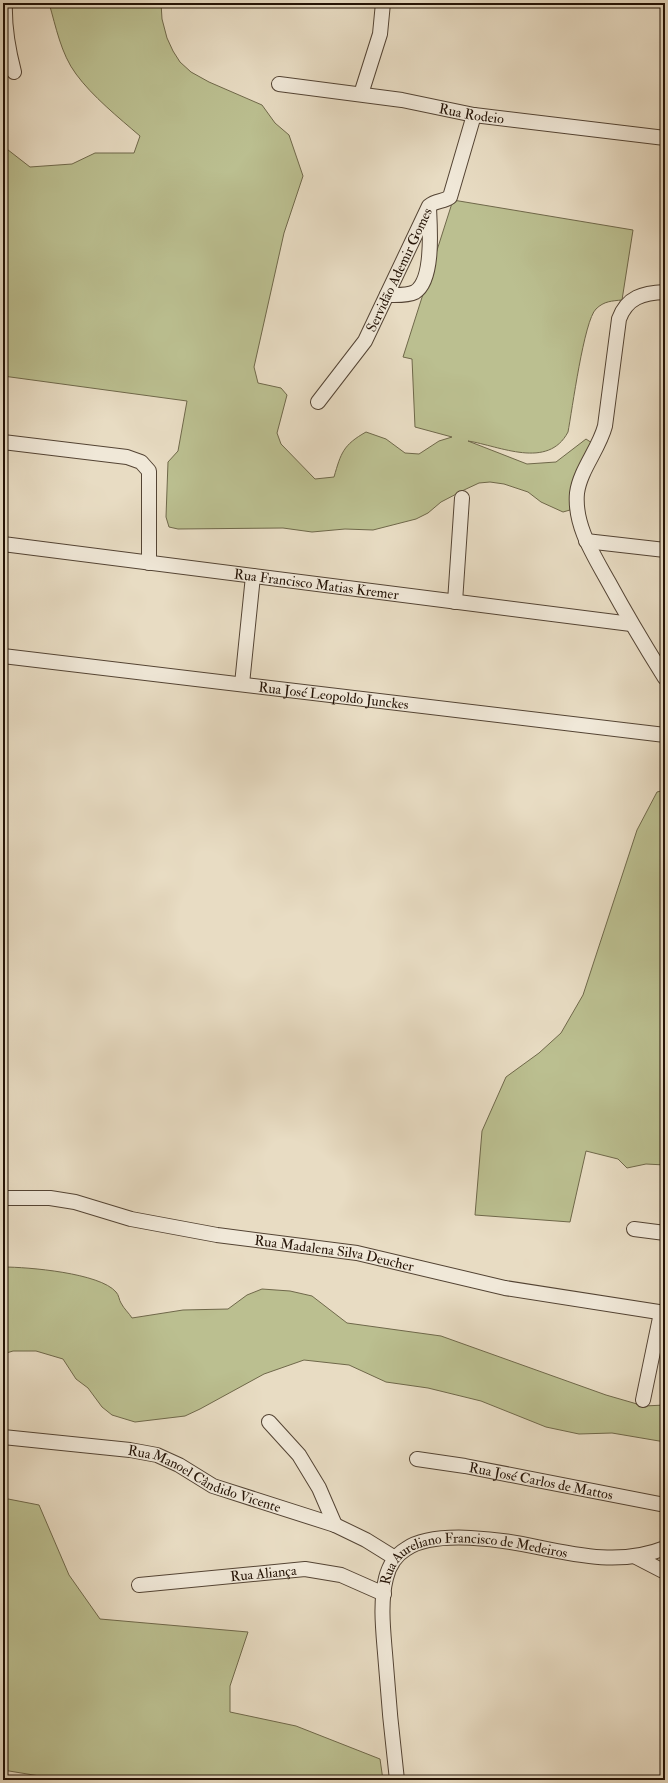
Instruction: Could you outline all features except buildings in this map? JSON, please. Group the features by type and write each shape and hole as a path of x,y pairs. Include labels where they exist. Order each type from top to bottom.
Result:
{"street":[{"path":"5,3 4,19 8,50 14,72"},
{"path":"361,94 380,34 383,3"},
{"name":"Rua Rodeio","path":"279,84 402,100 474,115 665,138"},
{"name":"Servidão Ademir Gomes","path":"318,402 365,341 429,206 434,202 450,197 474,115"},
{"path":"387,295 414,292 421,285 427,268 430,250 429,206"},
{"path":"665,292 639,297 628,303 619,319 602,439 581,479 577,493 577,508 586,541 631,624 665,678"},
{"path":"3,442 128,457 141,462 149,471 149,563"},
{"path":"455,602 462,498"},
{"path":"586,541 665,550"},
{"name":"Rua Francisco Matias Kremer","path":"3,544 631,624"},
{"path":"242,684 253,576"},
{"name":"Rua José Leopoldo Junckes","path":"3,656 665,735"},
{"name":"Rua Madalena Silva Deucher","path":"3,1198 50,1198 75,1202 131,1219 217,1235 350,1252 505,1288 663,1313"},
{"path":"634,1229 665,1233"},
{"path":"643,1400 663,1313"},
{"path":"269,1422 299,1455 319,1488 335,1525"},
{"name":"Rua Manoel Cândido Vicente","path":"3,1437 130,1450 157,1455 179,1465 218,1488 335,1525 366,1540 395,1558"},
{"name":"Rua José Carlos de Mattos","path":"417,1459 465,1466 665,1505"},
{"name":"Rua Aureliano Francisco de Medeiros","path":"397,1780 386,1676 383,1617 384,1594 388,1570 395,1558 406,1548 418,1543 454,1538 498,1540 579,1556 598,1558 636,1557 665,1548"},
{"path":"636,1557 665,1572"},
{"name":"Rua Aliança","path":"139,1585 305,1569 341,1575 384,1594"}],"green space":[{"path":"49,3 161,3 162,19 167,38 180,62 191,72 209,82 262,105 275,123 289,135 303,176 284,233 254,367 258,383 281,388 287,395 277,433 281,444 315,479 334,477 344,450 352,441 366,432 386,439 405,453 419,454 439,441 452,437 415,427 412,359 403,357 453,200 633,230 622,300 602,304 596,309 592,317 583,347 568,432 559,444 548,450 536,453 522,453 468,441 527,464 556,462 586,439 592,443 570,497 570,510 563,512 541,502 528,492 504,484 490,482 479,483 464,490 441,502 428,513 416,519 373,530 345,529 312,532 283,528 178,529 169,527 166,517 168,462 178,451 187,401 3,376 3,146 30,167 72,164 95,153 134,153 140,136 98,99 76,74 66,58"},
{"path":"665,790 665,1165 646,1164 627,1168 618,1159 586,1151 570,1222 475,1215 482,1131 506,1077 539,1053 561,1033 583,995 637,830 657,792"},
{"path":"3,1267 63,1272 108,1285 116,1292 120,1302 132,1318 183,1310 228,1309 247,1295 262,1289 290,1291 312,1296 347,1323 441,1336 606,1395 644,1406 665,1405 665,1442 612,1433 579,1434 546,1427 481,1401 428,1388 386,1382 349,1365 304,1360 264,1374 185,1416 135,1422 112,1415 102,1407 88,1388 76,1379 63,1359 36,1351 13,1351 3,1354"},
{"path":"3,1498 39,1505 69,1575 100,1619 248,1632 230,1686 230,1712 296,1726 380,1759 383,1780 64,1780 3,1770"}]}
